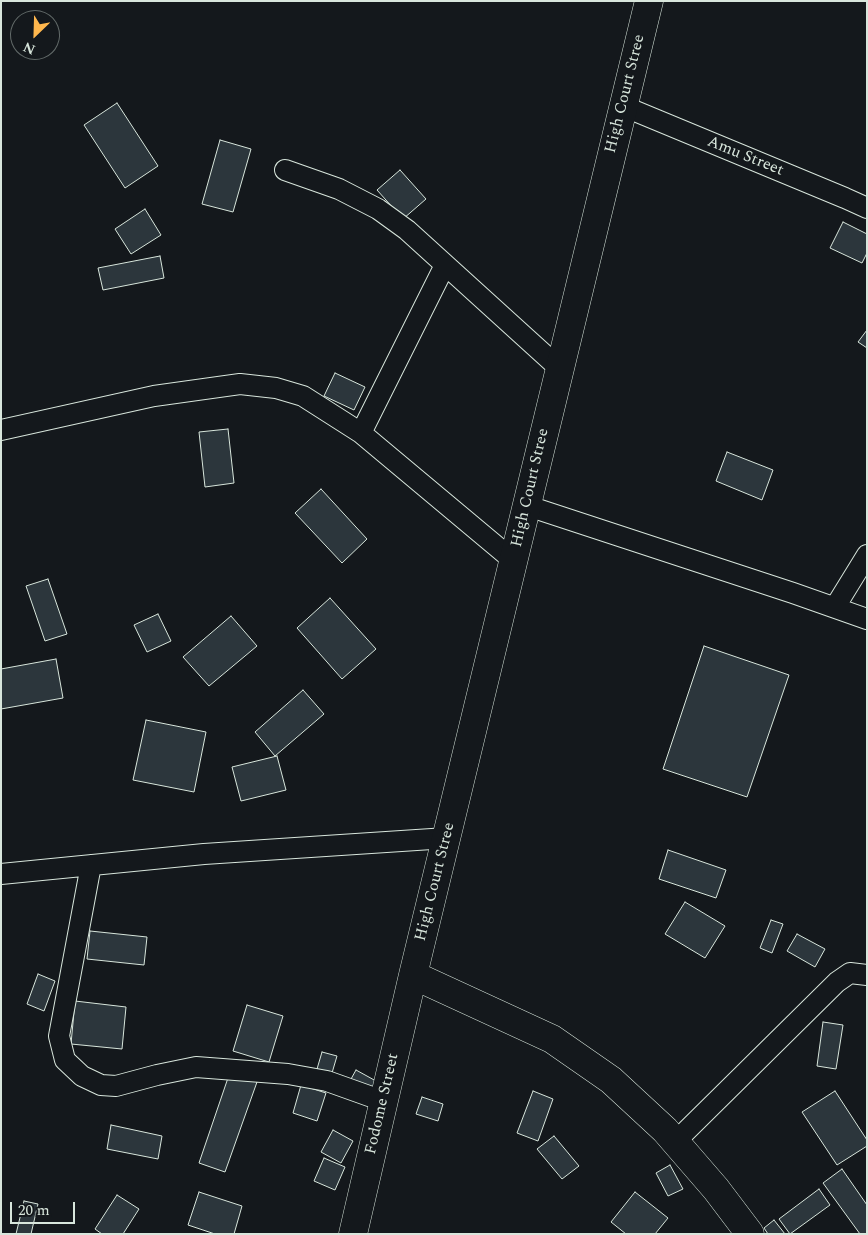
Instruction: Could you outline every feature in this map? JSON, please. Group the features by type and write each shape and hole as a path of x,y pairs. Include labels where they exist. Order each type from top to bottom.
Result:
{"street":[{"name":"High Court Stree","path":"413,975 649,1"},
{"name":"Amu Street","path":"623,106 867,208"},
{"path":"285,170 339,188 378,208 407,230 559,368"},
{"path":"845,198 867,194"},
{"path":"361,433 445,265"},
{"path":"1,430 154,396 240,384 276,388 304,396 361,433 514,561"},
{"path":"528,506 867,619"},
{"path":"835,607 867,555"},
{"path":"1,874 204,854 447,838"},
{"path":"91,865 59,1036 65,1060 82,1076 101,1085 116,1086 196,1067 288,1074 327,1081 384,1101"},
{"path":"675,1142 837,982 850,973 867,975"},
{"path":"413,975 552,1039 611,1080 665,1130 716,1189 750,1234"},
{"name":"Fodome Street","path":"353,1234 413,975"}],"building":[{"path":"117,103 158,166 125,188 84,125"},
{"path":"220,140 251,149 233,212 202,204"},
{"path":"400,170 426,199 403,219 377,190"},
{"path":"145,209 161,235 131,254 115,229"},
{"path":"843,222 867,234 867,253 862,263 830,248"},
{"path":"160,256 164,278 103,290 98,268"},
{"path":"867,330 867,348 858,342"},
{"path":"335,373 365,387 354,410 324,396"},
{"path":"228,429 234,483 205,487 199,432"},
{"path":"727,452 773,470 762,500 716,481"},
{"path":"321,489 367,539 342,563 295,513"},
{"path":"48,579 67,634 45,641 26,586"},
{"path":"330,598 376,649 342,679 297,628"},
{"path":"158,614 171,641 147,652 134,625"},
{"path":"231,616 257,646 209,686 183,657"},
{"path":"704,646 789,675 747,797 663,769"},
{"path":"56,659 63,698 1,709 1,669"},
{"path":"303,690 324,714 275,756 255,732"},
{"path":"146,720 206,732 194,792 133,780"},
{"path":"277,756 286,790 241,801 232,767"},
{"path":"668,850 726,870 716,898 659,879"},
{"path":"685,902 725,926 705,958 665,934"},
{"path":"771,920 783,924 772,953 760,948"},
{"path":"90,931 147,937 144,965 87,959"},
{"path":"797,934 825,949 815,967 787,951"},
{"path":"38,974 55,981 44,1011 27,1004"},
{"path":"75,1001 126,1007 122,1049 71,1044"},
{"path":"247,1005 283,1016 269,1062 233,1051"},
{"path":"823,1022 843,1025 836,1069 817,1066"},
{"path":"322,1052 337,1056 332,1073 317,1069"},
{"path":"356,1070 376,1081 371,1091 351,1079"},
{"path":"230,1072 257,1082 225,1172 199,1163"},
{"path":"301,1085 326,1093 317,1121 293,1113"},
{"path":"533,1091 553,1099 538,1141 517,1133"},
{"path":"835,1091 867,1140 867,1146 837,1165 802,1112"},
{"path":"422,1097 443,1104 438,1121 416,1114"},
{"path":"111,1125 162,1136 158,1159 107,1149"},
{"path":"333,1130 353,1141 341,1163 321,1152"},
{"path":"554,1136 579,1166 562,1179 537,1149"},
{"path":"324,1158 345,1167 335,1190 314,1181"},
{"path":"670,1165 683,1189 668,1196 656,1173"},
{"path":"842,1169 867,1205 867,1234 860,1234 823,1183"},
{"path":"819,1189 830,1205 790,1234 779,1219"},
{"path":"199,1192 242,1206 234,1234 215,1234 188,1225"},
{"path":"635,1192 668,1218 655,1234 626,1234 611,1222"},
{"path":"117,1195 139,1209 123,1234 102,1234 95,1229"},
{"path":"24,1201 38,1204 31,1234 16,1234"},
{"path":"774,1220 785,1234 768,1234 764,1228"}]}
